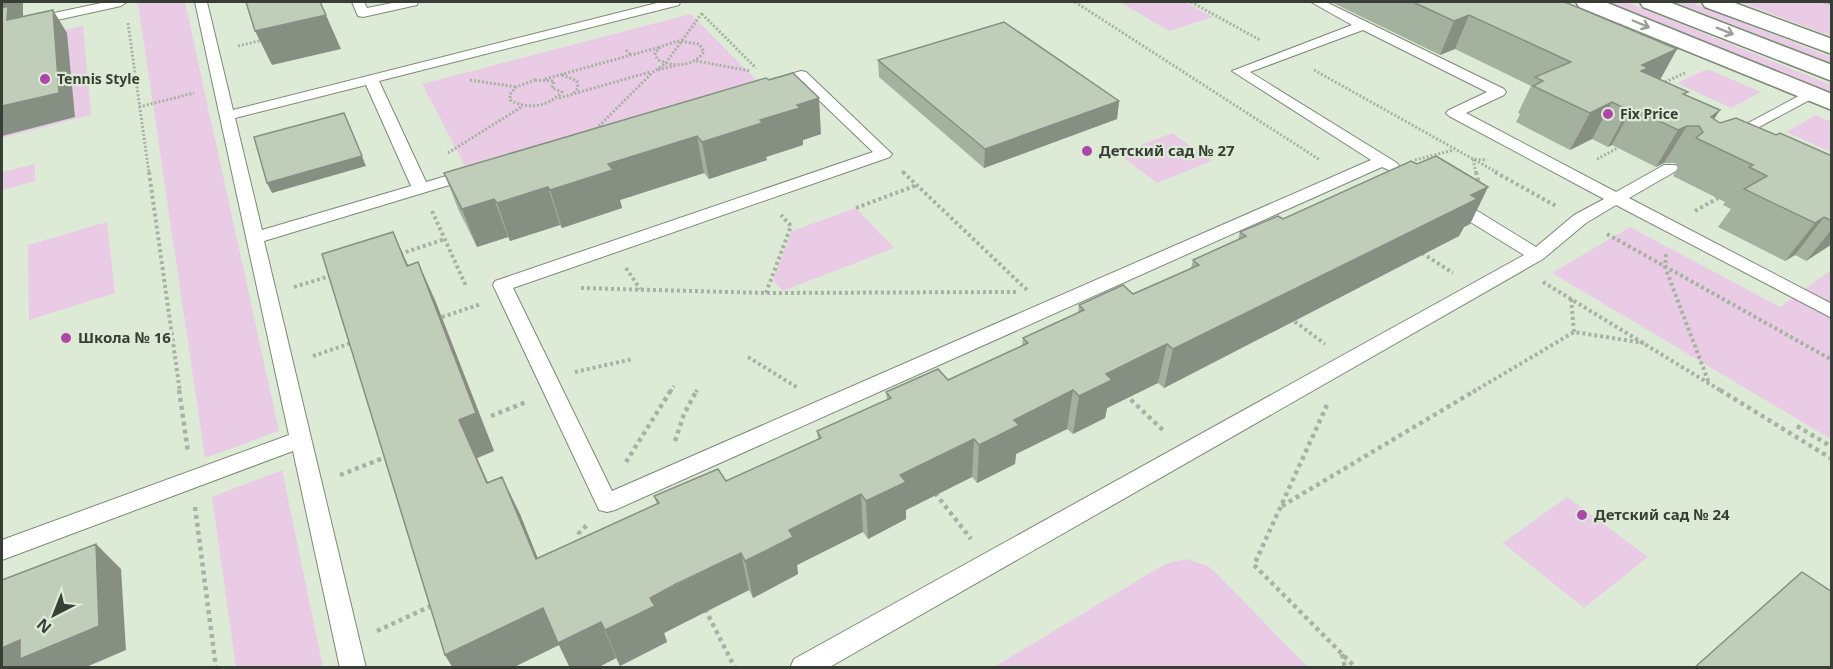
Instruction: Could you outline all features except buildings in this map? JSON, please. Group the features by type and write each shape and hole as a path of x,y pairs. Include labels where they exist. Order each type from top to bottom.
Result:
{"street":[{"path":"1651,2 1832,74"},
{"path":"1713,2 1832,47"},
{"path":"1585,6 1821,99"}],"lane":[{"path":"201,2 353,668"},
{"path":"358,2 363,13 412,2"},
{"path":"227,116 674,2"},
{"path":"1317,2 1499,92 1454,113 1832,312"},
{"path":"2,28 124,7"},
{"path":"1364,25 1239,71 1391,166"},
{"path":"750,91 801,75 884,154 502,285 607,503 1346,177 1391,166"},
{"path":"371,79 418,181"},
{"path":"1718,143 1821,99"},
{"path":"255,238 418,181 489,168"},
{"path":"803,668 1537,255 1580,219 1670,168"},
{"path":"1440,196 1537,255"},
{"path":"2,550 301,439"}],"path":[{"path":"1075,2 1346,177"},
{"path":"1191,2 1832,360"},
{"path":"1824,2 1832,4"},
{"path":"124,7 192,479 216,668"},
{"path":"696,8 762,73 696,61 572,94 544,104 524,106 510,100 510,94 522,84 683,41 702,46 703,55 696,61"},
{"path":"594,131 653,72 665,64 702,14"},
{"path":"660,47 656,56 665,64 677,65"},
{"path":"626,50 631,55"},
{"path":"558,75 577,81 578,88 572,94"},
{"path":"542,80 554,81 552,88 562,92 556,99"},
{"path":"140,107 221,87"},
{"path":"466,286 418,181 524,106"},
{"path":"1391,166 1456,150"},
{"path":"884,154 1047,309"},
{"path":"856,208 917,185"},
{"path":"765,195 791,226 766,293"},
{"path":"390,257 445,239"},
{"path":"1414,247 1477,288"},
{"path":"1517,266 1832,459"},
{"path":"1665,267 1709,383"},
{"path":"268,296 335,274"},
{"path":"571,287 766,293 1028,291"},
{"path":"442,317 506,295"},
{"path":"1571,299 1574,332"},
{"path":"1284,313 1347,361 1254,565 1356,668"},
{"path":"1281,506 1574,332 1644,343"},
{"path":"285,366 357,341"},
{"path":"748,357 827,406"},
{"path":"491,416 584,369 633,359"},
{"path":"663,478 684,414 697,390"},
{"path":"1125,393 1186,452"},
{"path":"1797,426 1832,447"},
{"path":"312,486 393,454"},
{"path":"933,490 990,562"},
{"path":"572,546 583,541 579,533"},
{"path":"348,644 440,603"},
{"path":"703,606 735,668"},
{"path":"1342,654 1345,668"}],"shaded area":[{"path":"185,2 279,431 205,458 138,3"},
{"path":"1120,2 1185,2 1213,17 1169,31"},
{"path":"1602,2 1626,2 1831,85 1831,96"},
{"path":"1675,2 1690,2 1831,57 1831,63"},
{"path":"1740,2 1831,2 1831,36"},
{"path":"691,14 756,80 465,166 422,84"},
{"name":"Tennis Style","path":"83,26 91,115 2,138 2,43"},
{"path":"1707,69 1761,92 1731,108 1677,83"},
{"path":"1816,115 1831,122 1831,152 1786,132"},
{"path":"1172,133 1212,161 1157,183 1118,154"},
{"path":"35,164 35,181 2,190 2,172"},
{"path":"856,208 894,248 783,291 773,280 792,231"},
{"path":"107,222 115,293 29,320 28,245"},
{"path":"1630,227 1780,307 1831,270 1831,439 1552,273"},
{"path":"282,470 323,667 236,667 212,497"},
{"path":"1567,497 1648,557 1584,608 1503,543"},
{"path":"1186,559 1208,566 1216,573 1308,667 994,667 1165,564"}],"place":[{"name":"Tennis Style","path":"45,79"},
{"name":"Fix Price","path":"1608,114"},
{"name":"Детский сад № 27","path":"1087,151"},
{"name":"Школа № 16","path":"66,338"},
{"name":"Детский сад № 24","path":"1582,515"}]}
